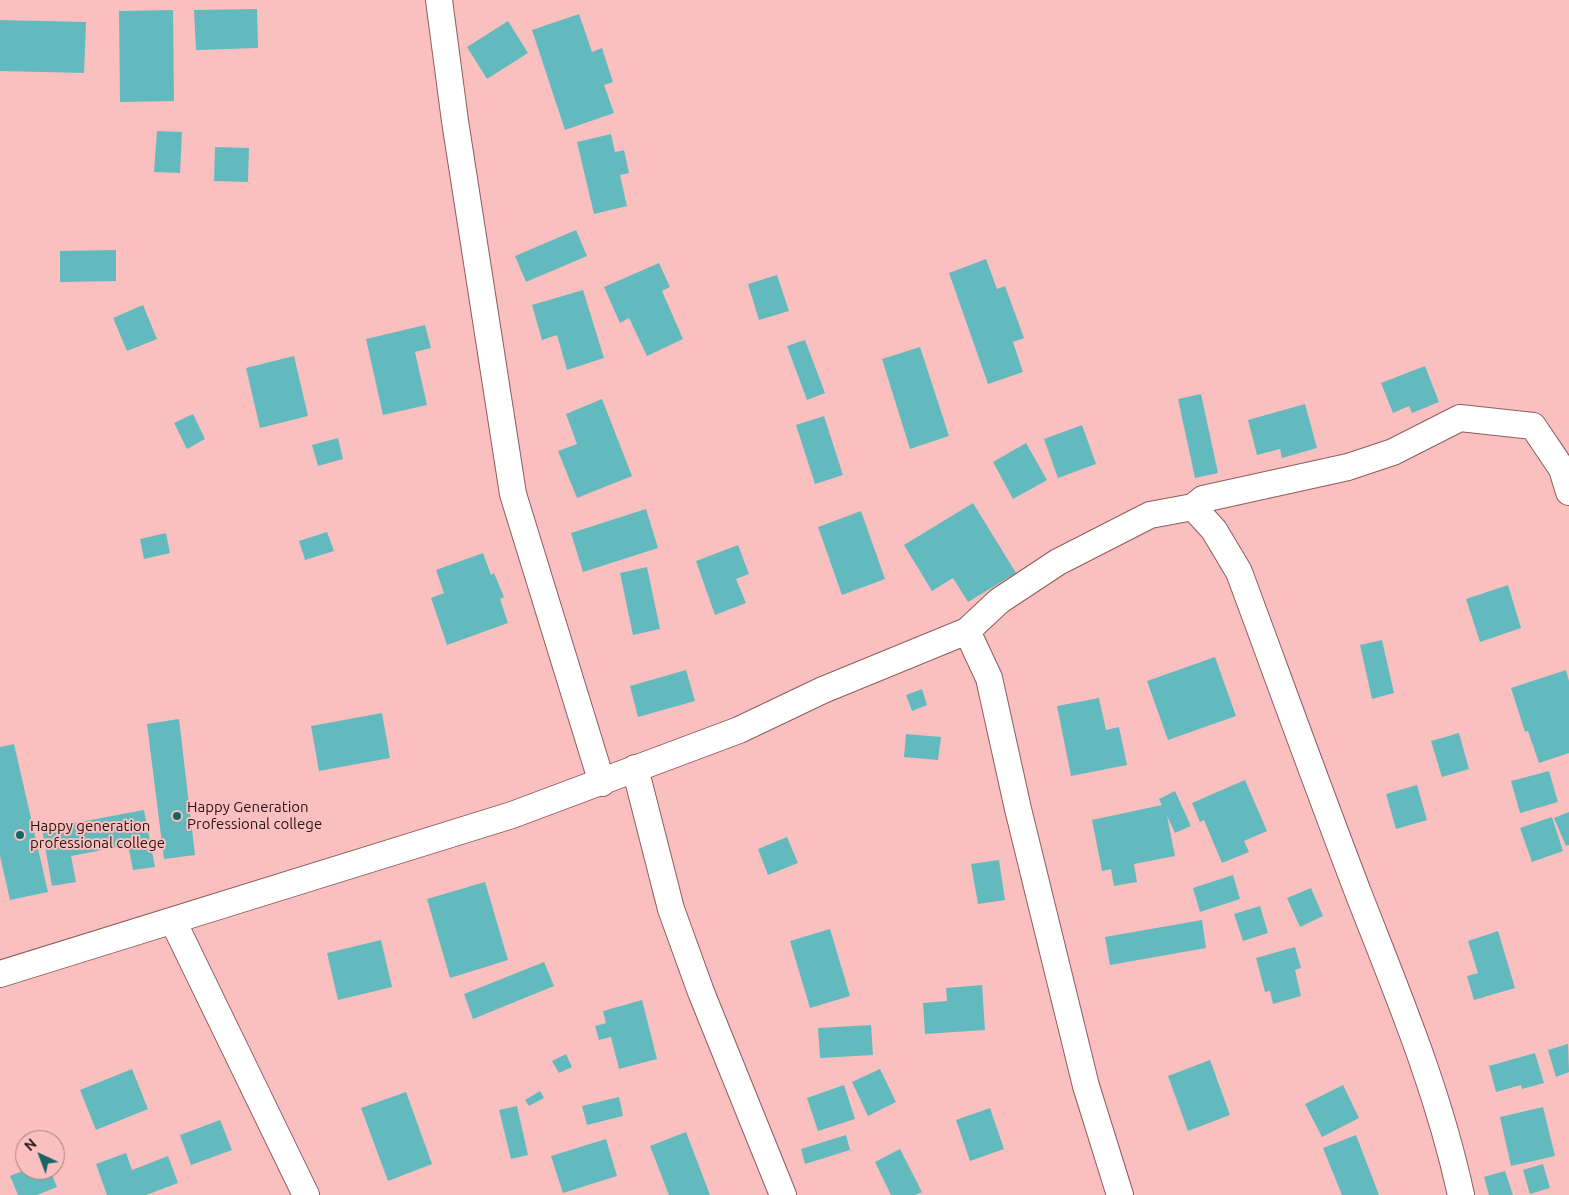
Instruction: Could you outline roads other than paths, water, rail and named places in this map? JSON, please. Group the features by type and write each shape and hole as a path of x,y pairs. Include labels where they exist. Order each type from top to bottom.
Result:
{"street":[{"path":"439,0 455,120 513,494 602,783"},
{"path":"0,974 502,818 602,783 634,768 739,730 823,690 967,631 999,601 1058,562 1150,515 1193,506 1203,499 1348,467 1393,452 1460,418 1533,426 1562,468 1569,492"},
{"path":"1193,506 1214,530 1239,572 1359,895 1413,1030 1449,1142 1461,1195"},
{"path":"967,631 989,678 1018,809 1086,1086 1120,1195"},
{"path":"634,768 674,918 701,992 783,1195"},
{"path":"173,921 306,1195"}],"place":[{"name":"Happy Generation Professional college","path":"177,816"},
{"name":"Happy generation professional college","path":"20,835"}]}
